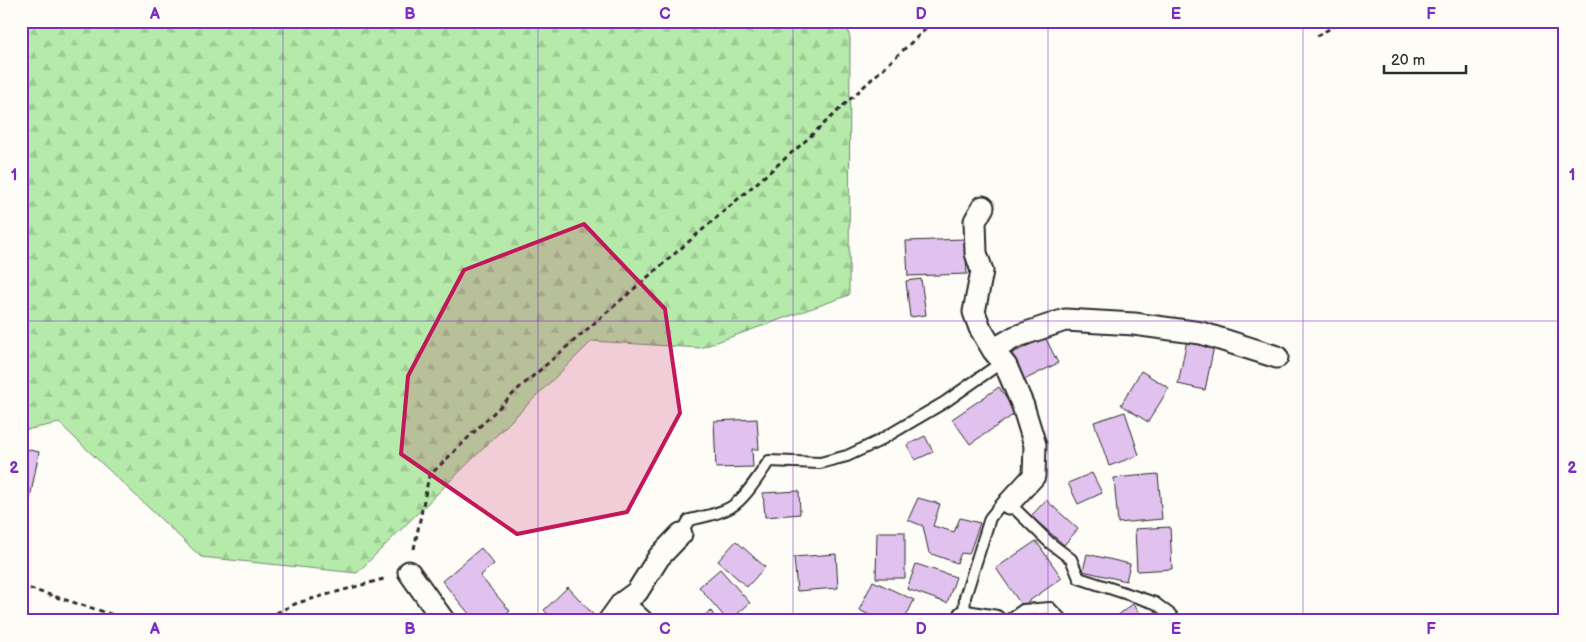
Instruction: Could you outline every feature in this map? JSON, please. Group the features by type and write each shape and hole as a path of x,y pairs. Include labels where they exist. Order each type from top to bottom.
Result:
{"street":[{"path":"983,207 975,221 976,253 982,271 974,312 980,328 1006,366 1023,406 1035,445 1034,476 1009,503"},
{"path":"998,356 1015,337 1064,320 1134,324 1201,333 1276,357"},
{"path":"609,621 622,602 638,592 659,557 681,534"},
{"path":"408,572 444,621"},
{"path":"622,602 642,621"},
{"path":"960,618 996,621"}],"lane":[{"path":"681,534 689,520 711,515 732,507 750,489 768,461 820,463 847,456 876,442 945,402 998,356"},
{"path":"960,618 965,596 990,518 1002,503 1009,503 1050,543 1071,559 1079,578 1155,603 1171,615 1168,621"},
{"path":"1007,621 1022,610 1050,608 1063,621"}],"path":[{"path":"927,21 929,26"},
{"path":"260,621 297,603 408,572 429,476 518,389 803,143 935,21"},
{"path":"1316,36 1342,21"},
{"path":"21,586 132,621"}],"highlighted area":[{"path":"584,224 665,309 680,413 627,512 517,534 401,454 408,376 464,270"}],"green space":[{"path":"21,21 845,21 850,38 849,295 700,348 592,341 357,573 201,557 59,423 21,431"}],"building":[{"path":"965,239 967,274 908,276 906,241"},
{"path":"921,279 926,315 910,317 906,281"},
{"path":"1045,337 1058,363 1024,380 1011,354"},
{"path":"1187,340 1214,346 1205,390 1178,384"},
{"path":"1141,371 1169,388 1148,422 1121,405"},
{"path":"999,387 1016,413 970,444 952,419"},
{"path":"1125,412 1139,455 1109,466 1094,422"},
{"path":"757,419 759,449 752,449 753,467 716,468 714,421"},
{"path":"925,436 933,452 915,460 907,445"},
{"path":"21,448 39,452 25,524 21,523"},
{"path":"1092,473 1102,493 1078,504 1068,483"},
{"path":"1158,474 1162,519 1118,523 1114,478"},
{"path":"799,491 800,514 765,517 763,493"},
{"path":"918,498 940,504 933,526 954,532 960,518 980,523 969,554 961,553 957,563 929,553 923,526 908,520"},
{"path":"1046,500 1078,529 1064,545 1031,516"},
{"path":"1170,527 1172,569 1137,571 1135,529"},
{"path":"877,532 905,532 905,578 876,578"},
{"path":"736,541 765,567 747,587 718,561"},
{"path":"1036,541 1062,578 1022,606 996,568"},
{"path":"481,548 494,564 480,576 510,611 499,621 475,621 442,581"},
{"path":"836,554 838,588 797,591 794,557"},
{"path":"1087,554 1130,564 1126,581 1083,571"},
{"path":"916,564 956,577 947,603 907,589"},
{"path":"720,569 750,603 729,621 699,587"},
{"path":"873,581 914,600 904,621 882,621 859,610"},
{"path":"568,587 599,621 554,621 544,610"},
{"path":"1133,604 1146,621 1110,621"},
{"path":"711,611 717,621 695,621"}]}
